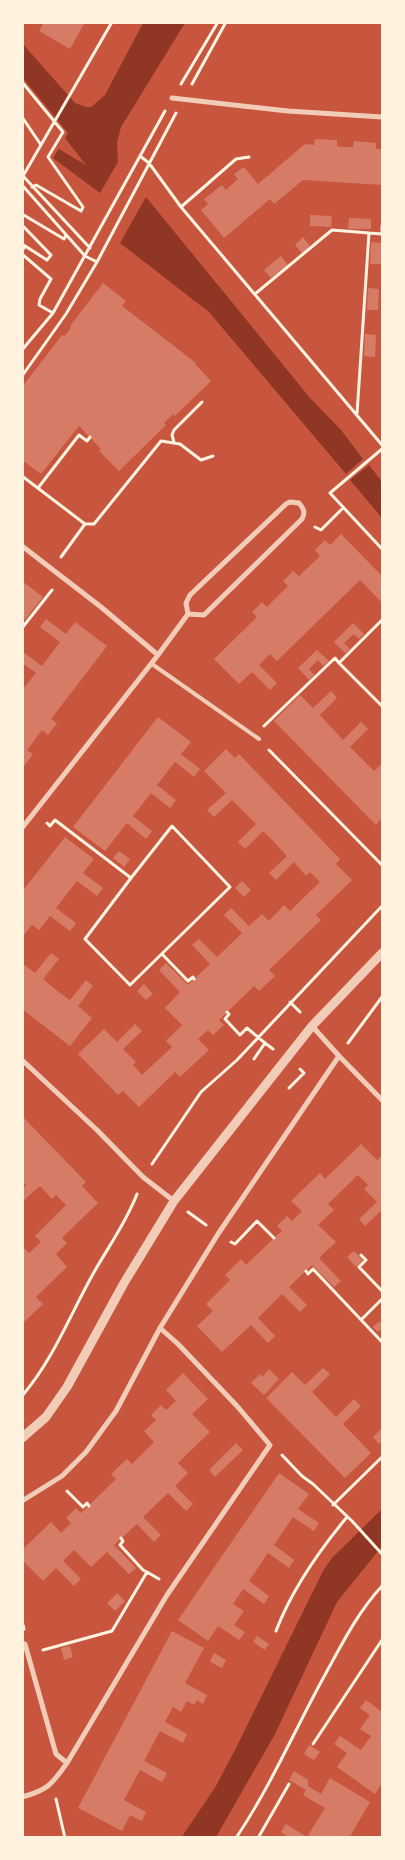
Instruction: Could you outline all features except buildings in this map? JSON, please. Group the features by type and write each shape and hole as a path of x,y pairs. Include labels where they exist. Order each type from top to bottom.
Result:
{"street":[{"path":"172,98 288,111 382,116"},
{"path":"22,828 152,664 188,614 186,603 190,595 286,504 290,502 298,503 304,510 302,519 204,615 188,614"},
{"path":"22,546 101,607 158,655"},
{"path":"22,1438 46,1417 66,1387 124,1283 174,1201 312,1026 382,953"},
{"path":"312,1026 382,1100"},
{"path":"22,1501 56,1480 86,1452 116,1411 160,1328 218,1234 339,1056"},
{"path":"22,1060 97,1130 143,1177 174,1201"},
{"path":"22,1797 38,1792 52,1784 67,1763 172,1588 270,1445 237,1406 178,1344 160,1328"},
{"path":"22,1643 25,1644 56,1754 67,1763"}],"lane":[{"path":"152,664 259,740"}],"path":[{"path":"90,248 23,176 112,22"},
{"path":"22,376 66,314 96,262 226,22"},
{"path":"22,82 63,132 48,157 83,207 81,211 36,184 32,187"},
{"path":"22,117 41,145"},
{"path":"22,350 53,313 140,156 149,163 181,207 382,447 330,493 382,549"},
{"path":"181,207 236,159 249,157"},
{"path":"22,185 84,256 96,262"},
{"path":"22,214 64,239 66,235"},
{"path":"22,225 51,255 47,260 24,245 22,252 51,279 40,300 40,304 53,313"},
{"path":"255,294 332,230 382,234 382,226"},
{"path":"356,414 369,233"},
{"path":"174,442 172,435 174,430 202,402"},
{"path":"38,488 79,435 87,441 90,437"},
{"path":"22,476 86,524 94,524 161,441 180,444 200,460 213,456"},
{"path":"302,519 321,530 343,508"},
{"path":"52,570 86,524"},
{"path":"22,628 62,578"},
{"path":"339,663 382,620"},
{"path":"382,706 335,658 257,732 259,740 382,865"},
{"path":"34,813 50,826 55,820 131,878"},
{"path":"172,826 230,887 130,985 85,939 131,878 172,826"},
{"path":"22,1396 38,1378 93,1273 130,1214 143,1177 201,1092 237,1060 382,906"},
{"path":"162,954 188,981 192,977 194,979"},
{"path":"339,1056 382,997"},
{"path":"227,1012 230,1014 225,1019 240,1035 247,1028 266,1043"},
{"path":"174,1201 218,1234 235,1244 257,1221 274,1238"},
{"path":"361,1255 366,1260 359,1267 382,1291"},
{"path":"306,1271 308,1274 313,1269 382,1342"},
{"path":"361,1320 382,1299"},
{"path":"270,1445 352,1521 382,1554"},
{"path":"333,1505 382,1457"},
{"path":"56,1480 83,1507 86,1504 89,1506"},
{"path":"276,1631 284,1611 309,1567 347,1517"},
{"path":"121,1538 124,1541 120,1545 143,1570 172,1588"},
{"path":"28,1654 112,1631 147,1572"},
{"path":"236,1838 254,1811 298,1724 354,1622 382,1586"},
{"path":"313,1744 382,1640"},
{"path":"52,1784 65,1838"},
{"path":"258,1838 289,1784"}],"shaded area":[{"path":"143,23 185,23 121,127 117,142 118,162 100,193 53,158 59,149 86,165 65,138 68,133 23,78 22,43 75,103 91,107 105,95"},
{"path":"146,197 310,398 341,430 363,459 346,474 209,312 120,243"},
{"path":"369,465 382,482 382,518 350,480"},
{"path":"382,1509 382,1546 337,1602 275,1734 216,1837 181,1838 216,1786 323,1571 332,1558"}]}
